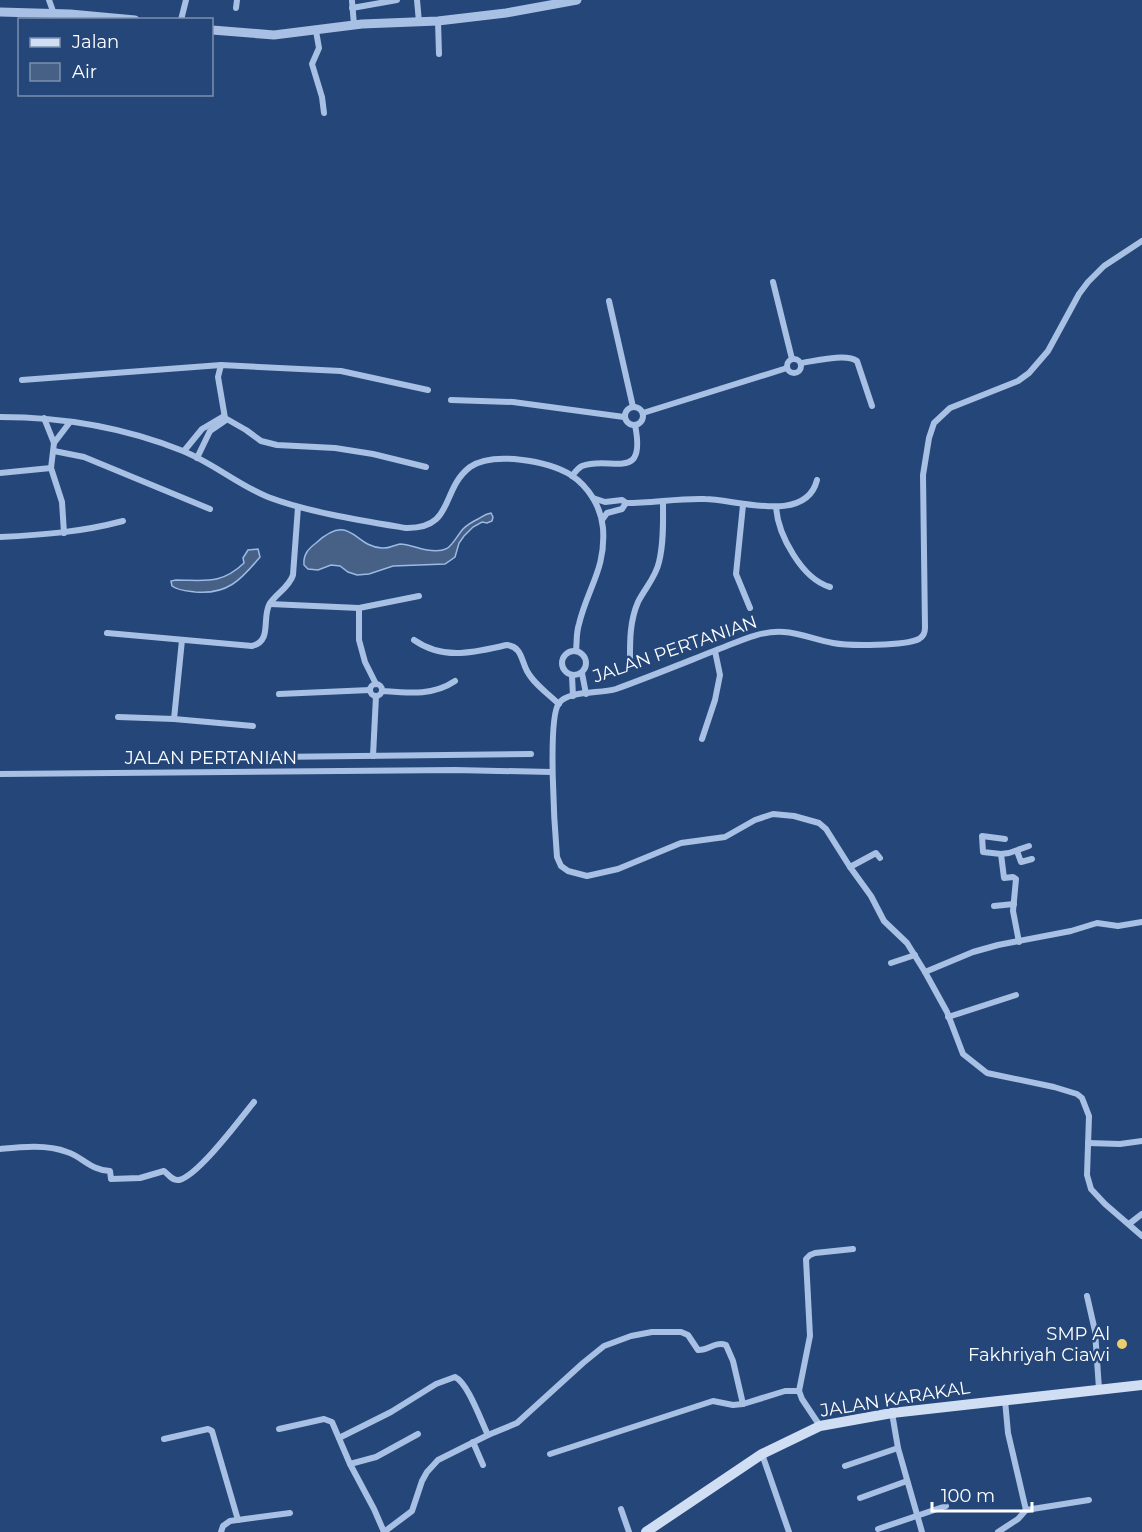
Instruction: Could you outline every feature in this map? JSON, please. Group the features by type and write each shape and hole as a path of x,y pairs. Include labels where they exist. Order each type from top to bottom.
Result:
{"main road":[{"name":"JALAN KARAKAL","path":"646,1532 660,1528 762,1454 820,1426 892,1413 1142,1385"}],"street":[{"path":"49,0 54,14"},
{"path":"182,18 186,0"},
{"path":"236,8 237,0"},
{"path":"354,25 352,5 398,0"},
{"path":"417,0 419,21"},
{"path":"213,30 266,35 354,25 438,21 506,14 576,0"},
{"path":"0,12 108,18"},
{"path":"438,21 439,54"},
{"path":"316,30 319,48 312,64 322,97 324,113"},
{"name":"JALAN PERTANIAN","path":"559,704 565,698 616,689 742,640 774,632 793,633 835,644 856,645 902,642 922,636 925,628 923,475 934,423 950,408 1018,381 1029,373 1044,356 1079,294 1092,278 1107,264 1142,241"},
{"path":"773,282 792,359"},
{"path":"609,301 633,407"},
{"path":"801,363 854,358 872,406"},
{"path":"792,359 798,359 801,363 801,369 796,373 787,368 788,362 792,359"},
{"path":"22,380 220,365 341,371 428,390"},
{"path":"220,365 219,377 225,418"},
{"path":"643,412 787,368"},
{"path":"452,400 513,402 624,417 629,424 635,425 643,419 643,412 633,407 626,411 624,417"},
{"path":"0,417 44,418 126,432 184,451 267,496 298,507 398,526 429,525 439,516 456,483 470,467 477,464 490,460 514,459 550,466 572,476 587,489 598,507 602,520 604,548 602,562 579,622 576,651"},
{"path":"44,418 54,443 51,468 62,502 64,533"},
{"path":"184,451 202,429 225,418"},
{"path":"197,458 210,431 225,418"},
{"path":"225,418 246,429 261,441 277,445 354,451 426,467"},
{"path":"54,443 70,422"},
{"path":"572,476 585,465 620,465 630,461 636,453 638,443 635,425"},
{"path":"54,451 84,457 210,509"},
{"path":"0,473 51,468"},
{"path":"592,498 605,502 622,500 627,503 718,499 743,505 776,507 799,501 815,488 818,480"},
{"path":"630,666 630,642 634,613 660,561 663,502"},
{"path":"602,520 607,513 622,509 627,503"},
{"path":"743,505 736,574 750,608"},
{"path":"107,633 256,645 264,636 270,604 291,580 294,568 298,507"},
{"path":"776,507 777,520 794,558 823,585 830,587"},
{"path":"0,537 64,533 123,521"},
{"path":"270,604 359,608 419,596"},
{"path":"359,608 359,640 365,662 382,691"},
{"path":"174,719 182,640"},
{"path":"414,640 430,649 451,654 507,645 515,646 531,676 559,704 555,713 552,772 557,857 561,866 576,874 587,876 618,869 681,843 725,837 772,814 794,816 819,823 826,829 871,896 884,921 907,943 915,955 947,1012 963,1054 987,1073 1054,1087 1080,1096 1085,1102 1089,1116 1088,1175 1091,1189 1142,1236"},
{"path":"576,651 586,660 586,667 582,673 572,676 564,670 562,663 566,654 576,651"},
{"path":"702,739 715,700 720,675 715,651"},
{"path":"582,673 586,694"},
{"path":"572,676 573,696"},
{"path":"382,691 429,692 441,689 455,681"},
{"path":"279,694 370,690 376,684"},
{"path":"370,690 376,696"},
{"path":"376,696 382,691"},
{"path":"373,756 376,696"},
{"path":"118,717 253,726"},
{"path":"272,757 531,754"},
{"name":"JALAN PERTANIAN","path":"0,774 455,770 552,772"},
{"path":"1005,839 982,836 983,852 1001,854 1029,846"},
{"path":"1017,850 1021,862 1032,860"},
{"path":"850,867 876,854 880,858"},
{"path":"1001,854 1004,878 1013,876 1016,879 1014,904 1019,942"},
{"path":"994,906 1014,904"},
{"path":"925,972 978,950 1097,923 1118,926 1142,922"},
{"path":"891,963 915,955"},
{"path":"948,1017 1016,995"},
{"path":"0,1149 28,1146 67,1152 100,1171 110,1171 111,1179 141,1178 164,1171 179,1180 187,1177 200,1166 254,1102"},
{"path":"1088,1143 1120,1144 1142,1141"},
{"path":"1129,1224 1142,1214"},
{"path":"820,1426 802,1399 799,1390 810,1336 806,1259 815,1253 853,1248"},
{"path":"1087,1296 1095,1331 1099,1389"},
{"path":"279,1429 328,1419 332,1422 384,1532 412,1511 422,1481 438,1460 488,1435 517,1424 604,1346 630,1336 652,1332 685,1333 698,1350 704,1350 720,1343 728,1346 743,1404"},
{"path":"339,1438 391,1412 436,1384 455,1377 466,1389 488,1435"},
{"path":"550,1454 713,1401 733,1405 743,1404 785,1391 799,1390"},
{"path":"1005,1400 1008,1433 1026,1510"},
{"path":"892,1413 898,1448 922,1532"},
{"path":"164,1439 208,1429 212,1431 238,1520"},
{"path":"350,1464 376,1457 418,1434"},
{"path":"473,1442 483,1465"},
{"path":"845,1466 898,1448"},
{"path":"762,1454 789,1532"},
{"path":"860,1498 907,1481"},
{"path":"998,1532 1008,1530 1026,1510 1089,1500"},
{"path":"878,1529 946,1506"},
{"path":"621,1509 629,1532"},
{"path":"221,1532 226,1522 290,1513"}],"water":[{"path":"491,513 492,521 482,522 473,527 459,543 455,557 445,564 393,566 369,574 357,575 340,566 331,565 318,570 308,569 304,565 305,555 311,548 328,534 337,530 352,533 373,546 384,548 400,544 435,551 446,549 463,529"},
{"path":"258,549 260,557 240,579 225,588 195,592 180,590 172,586 171,581 176,580 212,580 228,575 244,563 243,558 248,550"}],"place":[{"name":"SMP Al Fakhriyah Ciawi","path":"1122,1344"}]}
